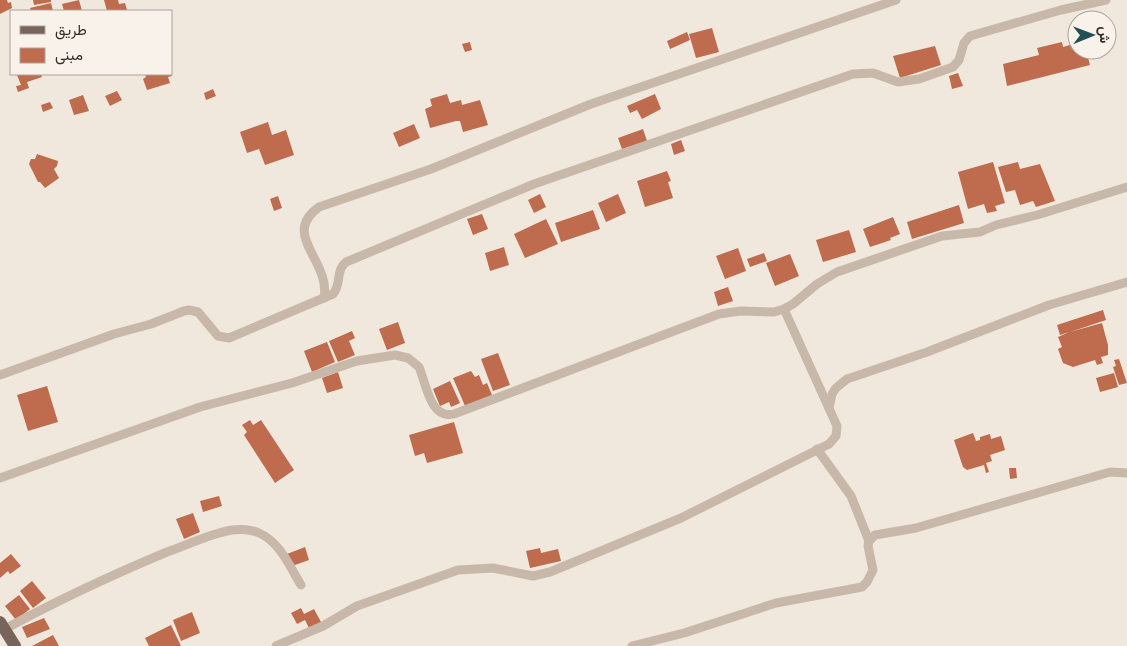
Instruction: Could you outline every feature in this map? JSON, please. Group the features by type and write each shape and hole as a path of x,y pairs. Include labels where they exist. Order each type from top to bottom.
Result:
{"main road":[{"path":"3,625 14,646"}],"street":[{"path":"324,298 324,275 304,233 304,225 307,218 319,207 431,169 591,104 896,0"},
{"path":"0,375 114,334 151,324 189,310 198,312 215,334 225,338 332,294 337,289 339,270 346,262 534,184 852,74 873,73 898,82 919,79 953,67 959,60 964,43 970,36 1061,10 1106,0"},
{"path":"0,478 200,407 292,383 370,358 395,355 408,358 414,362 419,367 435,409 442,414 450,415 719,314 746,311 774,312 784,309 836,272 942,236 980,232 1127,187"},
{"path":"829,408 832,394 847,379 927,352 1049,305 1127,282"},
{"path":"276,646 318,629 357,606 447,573 481,568 504,570 533,576 550,572 681,518 829,444 836,436 837,426 784,309"},
{"path":"632,646 684,633 776,603 862,587 867,582 873,570 868,546 869,541 851,496 817,449"},
{"path":"869,541 872,537 879,534 916,528 1102,474 1127,473"},
{"path":"3,625 124,570 230,530 249,530 266,537 280,550 301,586"}],"building":[{"path":"0,0 7,0 8,3 11,2 12,8 0,14"},
{"path":"33,0 51,0 51,2 34,5"},
{"path":"79,0 82,10 64,10 62,4"},
{"path":"104,0 118,0 119,4 125,3 127,10 107,10"},
{"path":"51,3 53,10 31,10 30,8"},
{"path":"712,28 719,52 696,58 689,34"},
{"path":"687,32 690,40 670,49 667,41"},
{"path":"470,42 472,50 465,52 462,44"},
{"path":"1062,42 1063,47 1067,46 1067,60 1089,60 1090,65 1007,86 1003,64 1039,55 1037,48"},
{"path":"935,46 941,65 900,78 893,56"},
{"path":"958,73 963,86 952,89 949,76"},
{"path":"17,75 41,75 42,77 27,82 29,88 18,92 16,86 21,85"},
{"path":"145,75 172,76 168,77 170,83 147,90 143,79 146,77"},
{"path":"213,89 216,96 206,100 204,93"},
{"path":"117,91 122,100 110,106 105,96"},
{"path":"447,94 450,103 461,100 462,105 480,100 488,125 463,132 460,121 430,128 425,109 432,106 430,99"},
{"path":"655,94 661,109 642,119 637,110 630,113 627,106"},
{"path":"83,95 89,111 74,115 69,100"},
{"path":"50,102 53,108 43,112 41,105"},
{"path":"268,122 272,135 286,130 294,155 265,165 259,149 247,153 240,132"},
{"path":"414,124 420,138 399,147 393,133"},
{"path":"643,129 647,141 622,149 618,138"},
{"path":"681,140 685,151 674,155 671,144"},
{"path":"37,154 58,161 54,169 59,178 45,188 38,182 29,164 31,159 35,159"},
{"path":"993,162 1005,203 995,206 997,211 987,213 984,204 968,209 958,172"},
{"path":"1018,162 1020,169 1040,164 1055,201 1036,207 1033,201 1020,205 1015,190 1006,192 998,167"},
{"path":"667,171 671,181 668,182 673,198 645,207 637,181"},
{"path":"540,194 546,207 534,213 528,200"},
{"path":"618,194 626,213 606,222 598,203"},
{"path":"278,196 282,208 274,211 270,199"},
{"path":"959,205 964,223 912,239 907,222"},
{"path":"593,210 600,229 561,242 555,223"},
{"path":"482,214 488,229 473,235 467,219"},
{"path":"893,217 900,234 890,238 891,240 870,247 863,229"},
{"path":"546,219 558,244 525,258 514,234"},
{"path":"849,230 856,252 823,262 816,240"},
{"path":"504,247 509,265 490,271 485,253"},
{"path":"738,248 746,271 725,279 716,256"},
{"path":"764,253 767,261 750,267 747,259"},
{"path":"790,254 799,276 775,286 766,263"},
{"path":"728,287 733,301 718,306 714,292"},
{"path":"1103,310 1106,320 1070,332 1102,323 1108,345 1108,355 1101,357 1103,363 1097,365 1095,360 1073,367 1063,363 1058,349 1062,347 1058,337 1069,332 1060,335 1057,325"},
{"path":"398,322 405,343 387,350 379,329"},
{"path":"352,331 355,338 349,341 355,355 338,362 329,341"},
{"path":"327,342 335,362 312,372 304,351"},
{"path":"498,353 510,385 493,391 481,359"},
{"path":"1119,359 1127,383 1119,385 1113,367 1116,366 1114,360"},
{"path":"471,371 475,377 479,375 483,385 487,383 492,395 465,406 453,378"},
{"path":"338,372 343,388 327,393 322,378"},
{"path":"1114,373 1118,387 1100,392 1096,378"},
{"path":"450,381 460,403 451,407 449,402 440,406 433,389"},
{"path":"47,386 58,422 28,431 17,395"},
{"path":"250,420 253,425 261,420 294,470 275,483 244,435 247,432 242,425"},
{"path":"454,422 463,453 427,463 424,453 415,456 409,435"},
{"path":"973,433 976,441 980,440 980,437 990,434 991,439 1001,436 1005,450 990,455 992,461 986,463 989,472 986,473 984,465 967,470 963,467 954,440"},
{"path":"1009,468 1016,468 1017,478 1010,479"},
{"path":"219,496 222,506 203,512 200,501"},
{"path":"193,513 200,532 184,539 176,519"},
{"path":"305,547 309,560 292,566 287,554"},
{"path":"540,548 541,553 558,549 561,561 530,568 526,551"},
{"path":"11,554 21,566 10,574 8,571 0,578 0,563"},
{"path":"32,581 46,598 33,608 20,591"},
{"path":"19,595 30,609 16,620 5,606"},
{"path":"301,608 304,614 314,609 321,622 309,628 305,620 297,624 291,613"},
{"path":"192,612 200,633 181,641 173,620"},
{"path":"44,618 50,629 27,638 22,627"},
{"path":"171,625 181,646 149,646 145,638"},
{"path":"53,635 59,646 32,646"}]}
